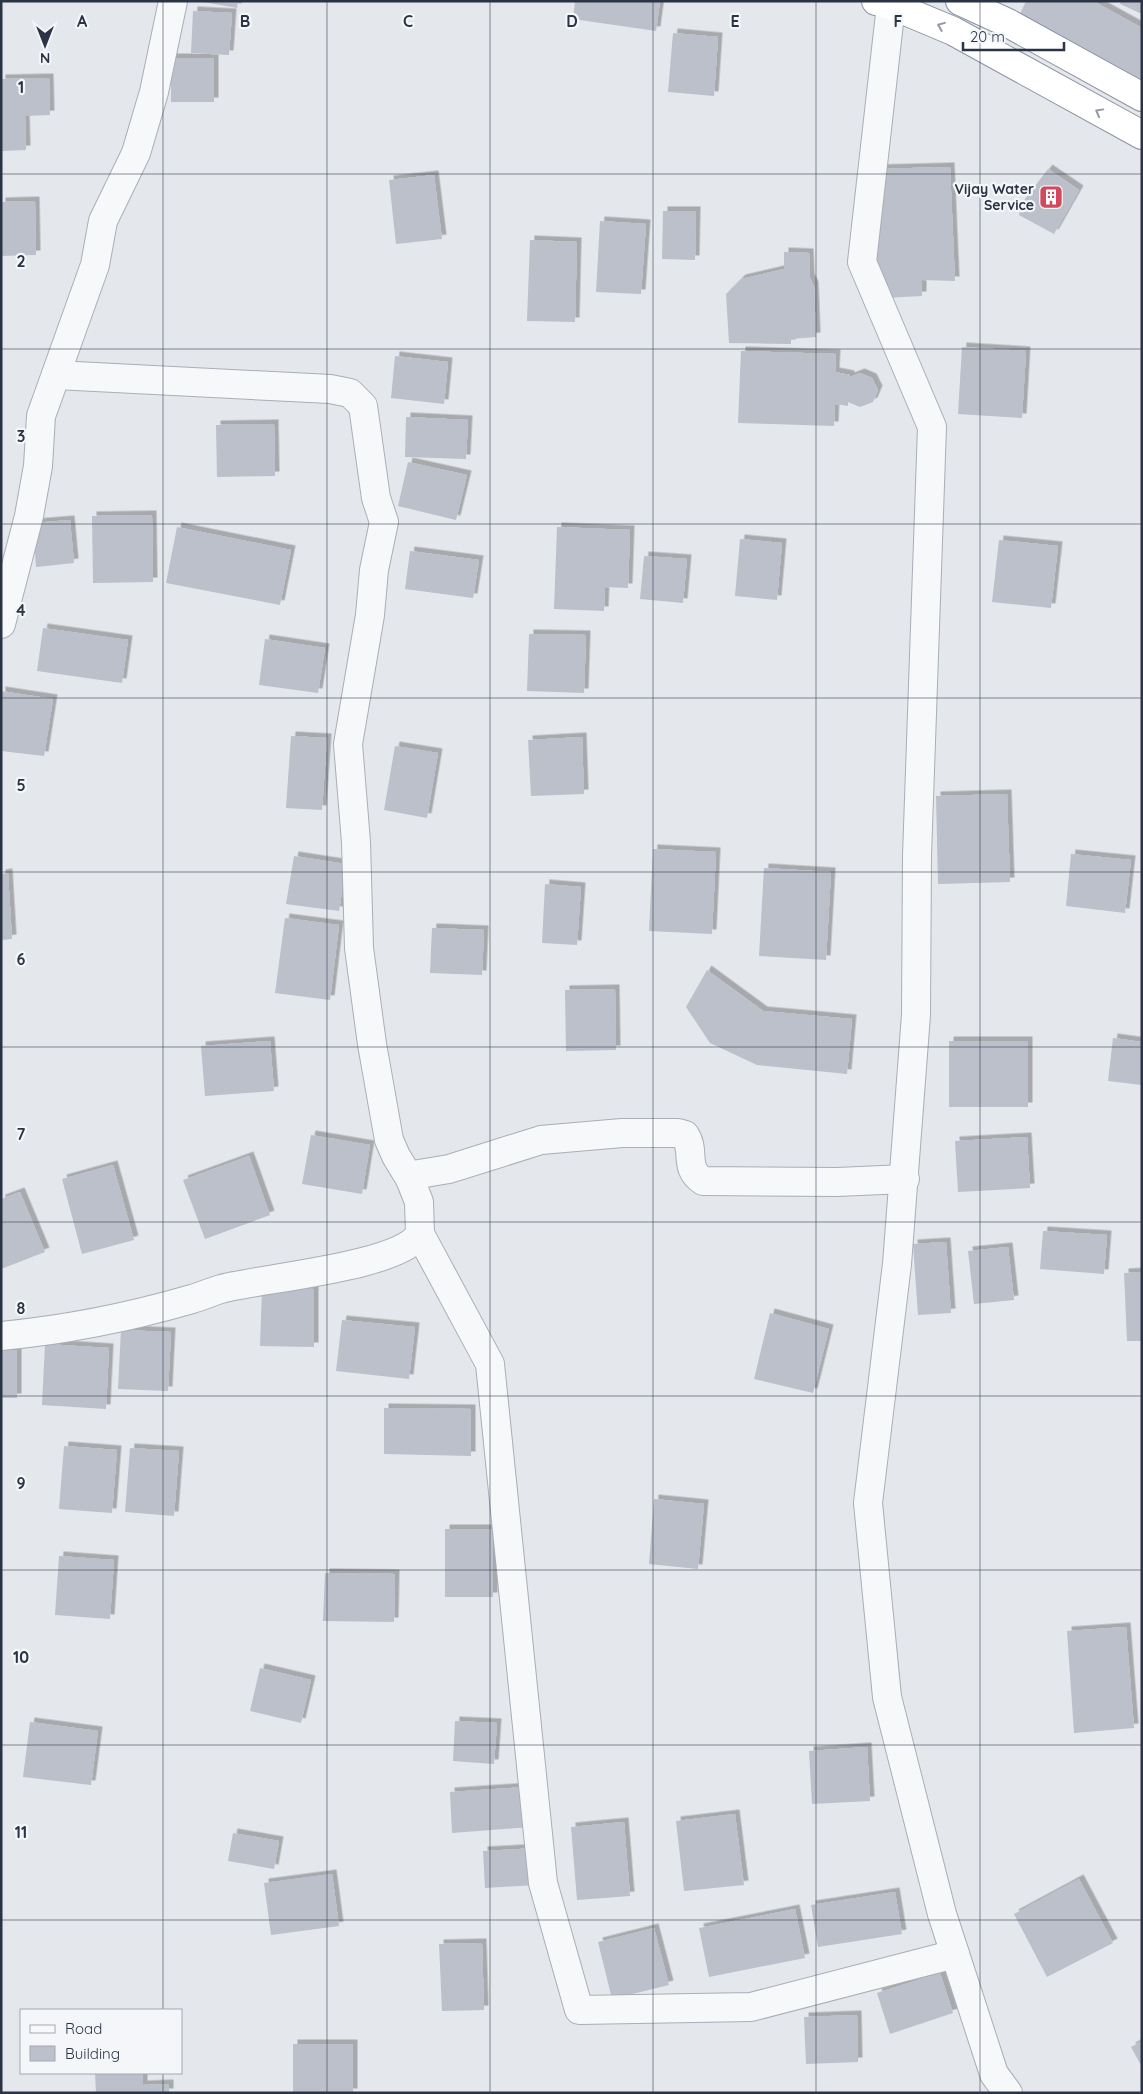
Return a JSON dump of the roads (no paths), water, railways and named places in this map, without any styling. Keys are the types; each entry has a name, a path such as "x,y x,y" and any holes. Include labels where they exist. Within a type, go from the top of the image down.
{"highway":[{"path":"960,1 1008,23 1142,97"},
{"path":"883,3 953,30 1142,135"}],"street":[{"path":"1,624 29,516 38,466 41,416 94,265 103,221 136,154 154,92 173,1"},
{"path":"883,3 862,262 932,428 917,856 916,1015 905,1179 897,1264 868,1503 888,1697 942,1914 994,2074 1008,2093"},
{"path":"56,375 330,389 350,393 363,406 376,498 384,522 374,570 370,615 348,744 356,842 359,948 372,1044 389,1140 410,1179 419,1202 420,1234 490,1364 543,1883 579,2010 751,2007 955,1954"},
{"path":"410,1179 419,1174 449,1169 541,1140 622,1133 678,1133 685,1135 689,1141 691,1165 695,1176 703,1181 837,1182 905,1179"},
{"path":"1,1336 130,1315 193,1299 222,1289 272,1278 299,1276 360,1262 411,1244 420,1234"}],"place":[{"name":"Vijay Water Service","path":"1051,197"}]}
